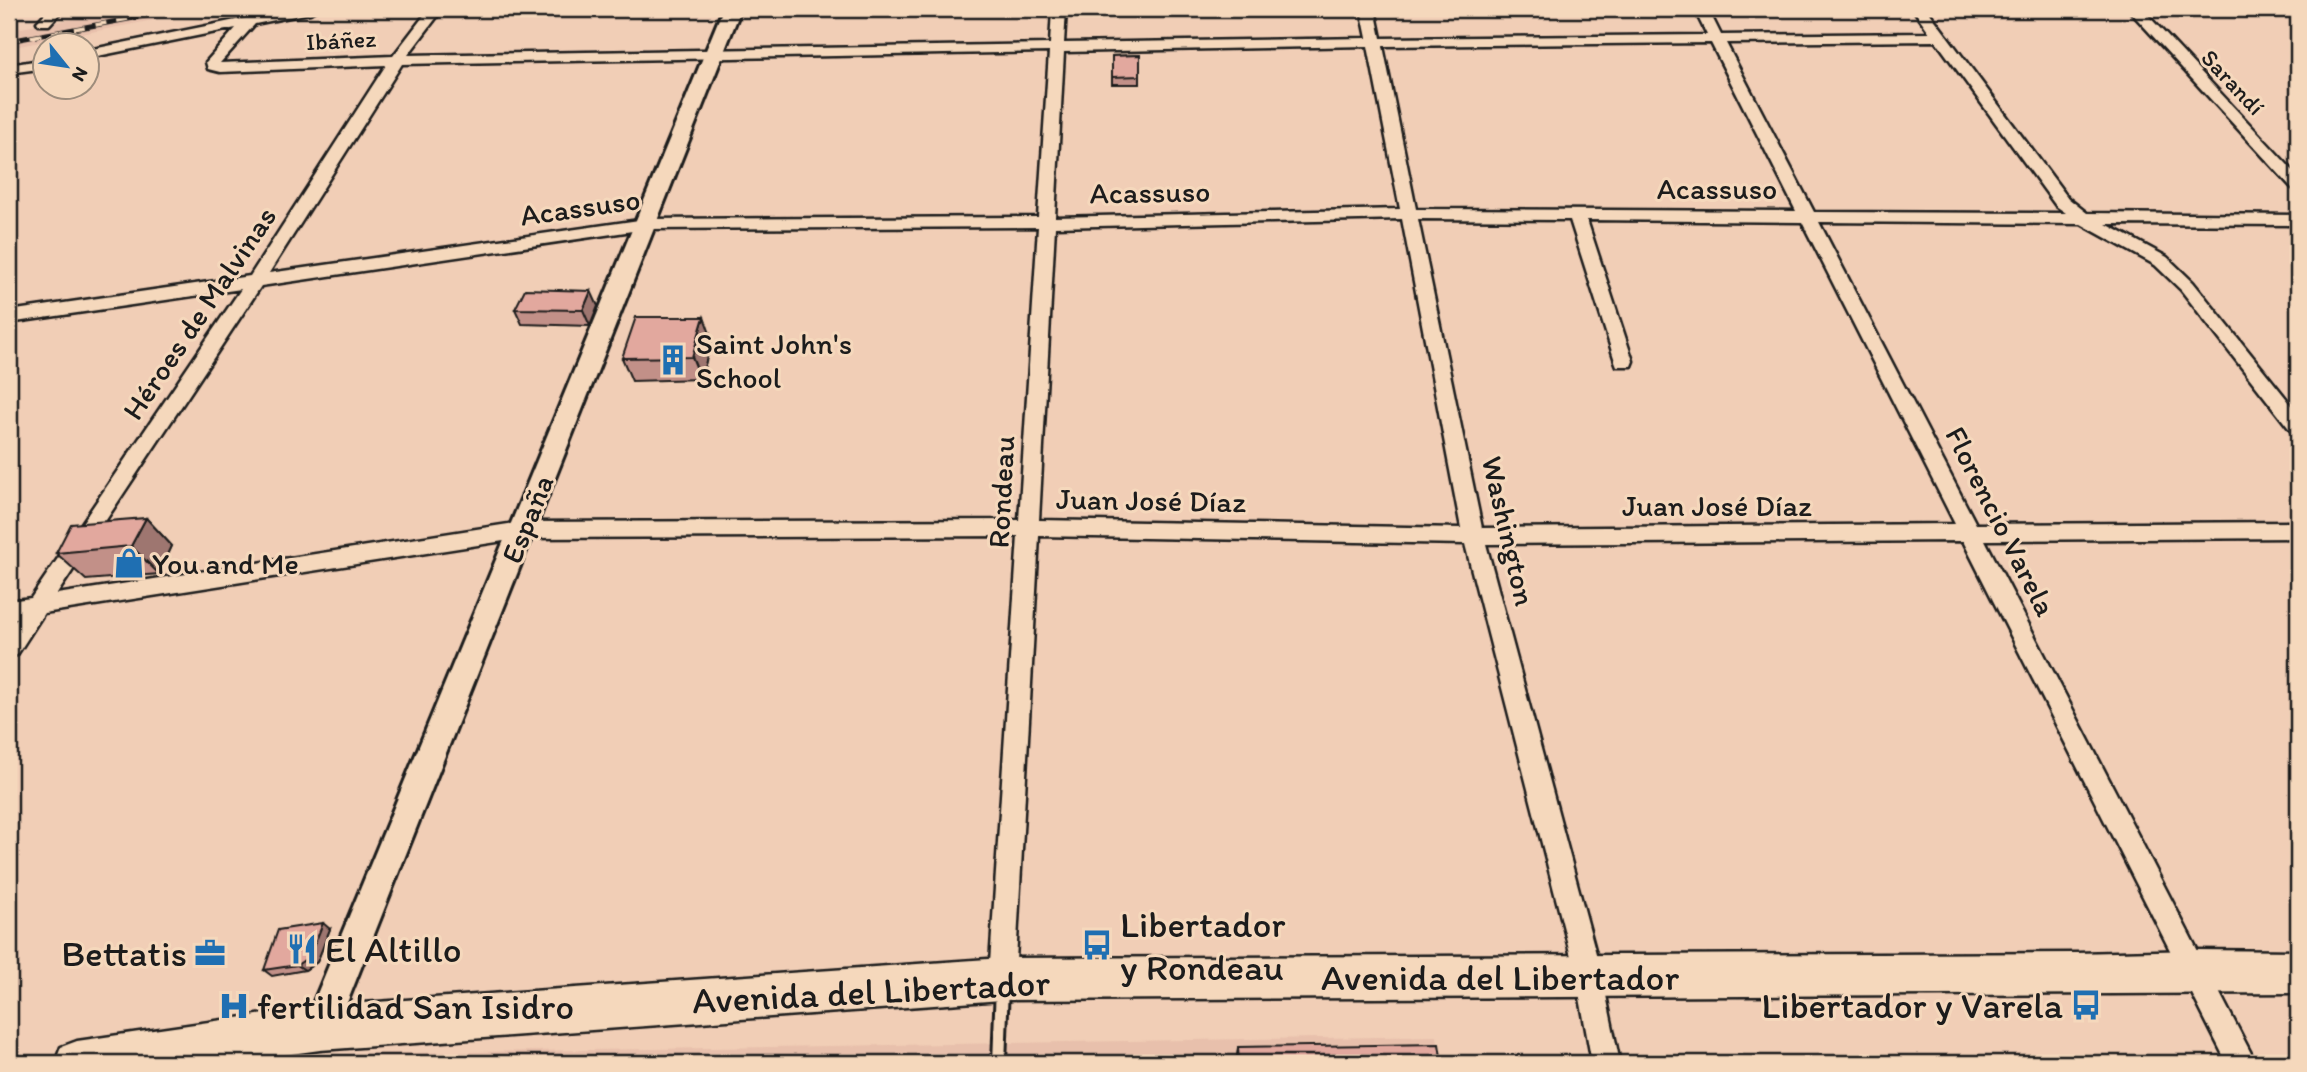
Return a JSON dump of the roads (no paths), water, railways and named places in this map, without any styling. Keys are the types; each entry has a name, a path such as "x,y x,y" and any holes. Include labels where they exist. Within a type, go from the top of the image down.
{"main road":[{"name":"Avenida del Libertador","path":"77,1063 140,1058 320,1028 1002,979 2298,972"}],"street":[{"path":"44,22 57,9"},
{"path":"102,51 310,9"},
{"name":"Héroes de Malvinas","path":"9,648 255,282 397,60 436,9"},
{"name":"España","path":"320,1028 732,9"},
{"name":"Rondeau","path":"1002,979 1059,9"},
{"name":"Washington","path":"1368,9 1473,536 1588,976 1606,1063"},
{"name":"Florencio Varela","path":"1701,9 2242,1063"},
{"path":"1920,9 2062,202 2081,217 2161,261 2188,286 2298,426"},
{"name":"Sarandí","path":"2135,9 2298,185"},
{"name":"Ibáñez","path":"250,21 213,62 213,66 220,68 397,60 1375,42 1941,37"},
{"path":"9,69 32,65"},
{"name":"Acassuso","path":"9,317 646,224 1045,222 1409,214 2298,220"},
{"path":"1577,216 1624,361"},
{"name":"Juan José Díaz","path":"9,610 522,530 1028,528 1473,536 2298,530"}],"lane":[{"path":"999,1063 1002,979"}],"railway":[{"path":"9,41 183,9"}],"place":[{"name":"Saint John's School","path":"673,360"},
{"name":"You and Me","path":"129,563"},
{"name":"Libertador y Rondeau","path":"1097,945"},
{"name":"El Altillo","path":"302,949"},
{"name":"Bettatis","path":"210,953"},
{"name":"Libertador y Varela","path":"2086,1005"},
{"name":"fertilidad San Isidro","path":"234,1006"}]}
